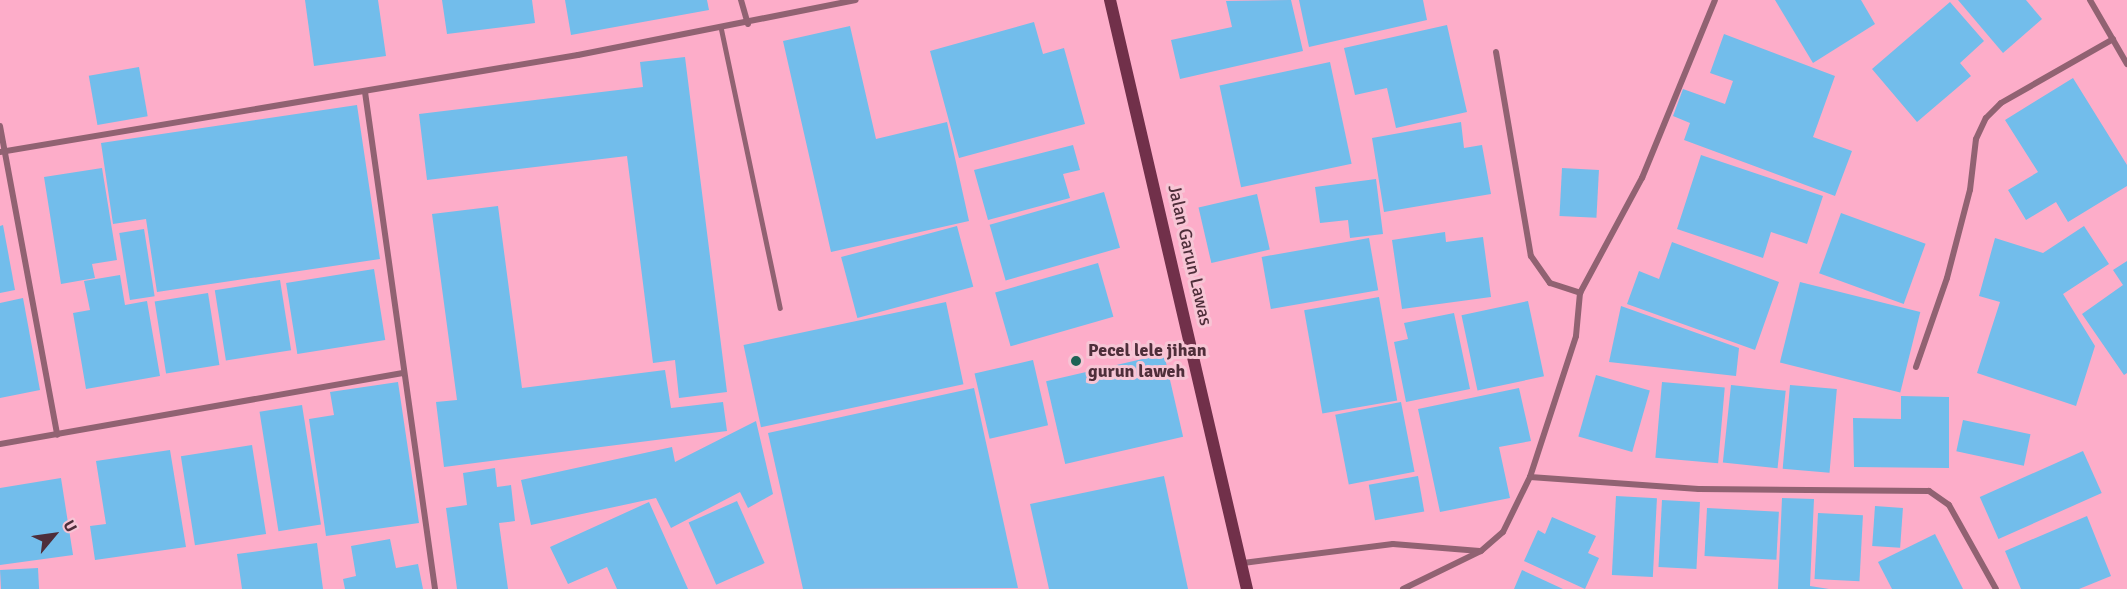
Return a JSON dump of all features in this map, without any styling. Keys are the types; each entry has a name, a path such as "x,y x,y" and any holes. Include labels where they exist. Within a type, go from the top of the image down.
{"main road":[{"name":"Jalan Garun Lawas","path":"1110,0 1243,563 1247,589"}],"street":[{"path":"741,0 748,24"},
{"path":"3,151 365,92 748,24 856,0"},
{"path":"1403,589 1480,551 1503,532 1530,477 1576,336 1580,293 1642,178 1715,0"},
{"path":"2090,0 2127,64"},
{"path":"1916,367 1947,278 1970,190 1976,139 1986,118 2001,103 2113,39"},
{"path":"1496,52 1531,256 1550,283 1580,293"},
{"path":"365,92 435,589"},
{"path":"0,126 57,435"},
{"path":"0,444 403,373"},
{"path":"1530,477 1699,489 1929,491 1949,505 1996,589"},
{"path":"1243,563 1393,544 1480,551"}],"lane":[{"path":"721,27 780,308"}],"building":[{"path":"305,0 378,0 386,56 314,66"},
{"path":"442,0 532,0 535,23 447,34"},
{"path":"565,0 707,0 709,10 571,35"},
{"path":"1291,0 1303,51 1180,79 1171,40 1232,27 1226,1"},
{"path":"1299,0 1423,0 1427,20 1309,47"},
{"path":"1775,0 1861,0 1875,24 1813,63"},
{"path":"1958,0 2026,0 2042,19 2003,53"},
{"path":"1950,2 1984,41 1960,63 1971,76 1917,122 1872,69"},
{"path":"1034,22 1043,54 1064,48 1085,124 959,158 930,51"},
{"path":"1447,25 1467,112 1396,128 1387,88 1355,95 1344,48"},
{"path":"850,26 876,139 947,122 969,221 831,252 783,41"},
{"path":"1724,34 1835,76 1813,137 1852,151 1835,196 1684,140 1690,123 1673,116 1683,89 1725,104 1733,81 1710,73"},
{"path":"685,57 727,392 679,398 675,360 653,363 627,156 427,180 419,114 643,87 640,62"},
{"path":"1330,62 1352,164 1241,187 1219,85"},
{"path":"139,67 148,116 97,125 89,76"},
{"path":"2073,78 2127,165 2127,186 2068,222 2056,202 2026,220 2008,190 2038,172 2005,120"},
{"path":"357,105 380,259 157,292 146,219 113,224 101,143"},
{"path":"1461,122 1464,148 1482,145 1491,194 1384,212 1372,138"},
{"path":"1073,145 1080,170 1063,174 1070,198 988,220 974,170"},
{"path":"1701,155 1823,196 1807,244 1771,232 1763,258 1677,229"},
{"path":"102,168 117,260 92,264 95,278 61,284 44,177"},
{"path":"1562,168 1599,170 1596,218 1559,216"},
{"path":"1376,179 1383,234 1350,238 1348,220 1320,223 1315,187"},
{"path":"1104,192 1120,248 1006,281 990,225"},
{"path":"1257,194 1270,250 1211,263 1199,207"},
{"path":"498,206 522,388 665,370 671,408 723,402 727,431 444,467 436,402 457,400 432,214"},
{"path":"1841,213 1926,244 1904,304 1819,273"},
{"path":"3,225 15,290 0,293 0,226"},
{"path":"957,226 973,287 857,318 841,257"},
{"path":"2084,226 2109,264 2063,294 2095,346 2076,406 1977,373 2000,302 1979,296 1995,238 2043,253"},
{"path":"144,229 155,296 130,300 119,233"},
{"path":"1445,232 1446,242 1483,237 1491,297 1402,309 1392,240"},
{"path":"1369,238 1378,290 1271,309 1262,257"},
{"path":"1672,242 1779,282 1755,350 1627,304 1639,271 1659,279"},
{"path":"2127,261 2127,373 2124,375 2082,314 2123,285 2113,270"},
{"path":"1098,263 1113,317 1011,346 995,292"},
{"path":"374,269 385,340 297,354 286,283"},
{"path":"120,275 125,305 147,301 160,376 86,389 73,313 90,310 84,281"},
{"path":"280,280 291,350 226,360 215,290"},
{"path":"1800,282 1920,312 1900,393 1780,363"},
{"path":"208,293 219,365 166,374 155,301"},
{"path":"1379,297 1397,400 1322,414 1304,310"},
{"path":"23,298 40,390 0,398 0,303"},
{"path":"1528,301 1544,376 1477,390 1461,315"},
{"path":"946,302 963,384 761,427 744,345"},
{"path":"1621,306 1739,348 1736,376 1609,362"},
{"path":"1454,313 1470,389 1406,402 1394,342 1408,339 1404,323"},
{"path":"1164,354 1183,437 1065,464 1046,381"},
{"path":"1033,360 1048,425 990,439 975,373"},
{"path":"1596,375 1650,390 1632,452 1578,437"},
{"path":"398,382 419,523 326,536 309,419 334,415 330,392"},
{"path":"1662,382 1725,387 1718,463 1655,458"},
{"path":"1731,385 1786,391 1778,468 1723,463"},
{"path":"1790,385 1837,389 1830,473 1783,469"},
{"path":"974,388 1018,588 803,589 768,433"},
{"path":"1519,388 1531,441 1499,447 1510,498 1440,512 1418,409"},
{"path":"1901,396 1949,397 1949,468 1854,467 1853,418 1901,419"},
{"path":"1401,402 1415,472 1349,484 1335,415"},
{"path":"302,405 321,525 278,531 260,412"},
{"path":"1963,420 2030,434 2024,466 1956,451"},
{"path":"756,421 773,494 748,508 740,492 671,528 656,498 531,525 521,480 672,447 675,462"},
{"path":"252,445 266,534 195,545 181,456"},
{"path":"170,450 186,547 95,560 90,526 106,524 96,461"},
{"path":"2083,451 2102,493 1998,539 1980,497"},
{"path":"495,468 497,487 511,485 515,521 499,523 508,589 457,589 446,508 467,505 463,473"},
{"path":"1164,476 1188,589 1049,589 1030,504"},
{"path":"1418,476 1424,511 1375,520 1369,485"},
{"path":"61,478 73,555 0,565 0,488"},
{"path":"1616,496 1657,498 1653,577 1612,575"},
{"path":"1782,498 1814,499 1810,586 1829,589 1778,589"},
{"path":"1662,500 1700,502 1696,569 1658,567"},
{"path":"737,501 765,563 716,585 689,523"},
{"path":"649,502 688,589 617,589 607,567 568,584 550,547"},
{"path":"1875,506 1903,508 1900,548 1872,546"},
{"path":"1707,508 1779,512 1776,560 1704,556"},
{"path":"1818,513 1863,515 1859,581 1815,579"},
{"path":"2087,516 2111,576 2079,589 2021,589 2005,551"},
{"path":"1552,517 1596,536 1588,553 1599,558 1585,589 1524,561 1538,530 1545,534"},
{"path":"1935,534 1963,589 1892,589 1878,562"},
{"path":"390,539 396,568 418,564 423,589 345,589 343,579 356,576 351,546"},
{"path":"317,543 323,589 242,589 237,554"},
{"path":"38,568 39,589 1,589 0,570"},
{"path":"1522,570 1563,589 1514,589"}],"place":[{"name":"Pecel lele jihan gurun laweh","path":"1076,361"}]}
